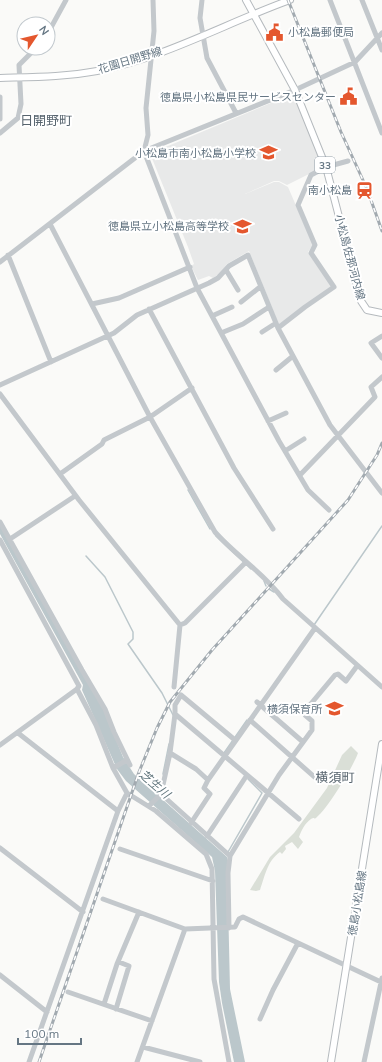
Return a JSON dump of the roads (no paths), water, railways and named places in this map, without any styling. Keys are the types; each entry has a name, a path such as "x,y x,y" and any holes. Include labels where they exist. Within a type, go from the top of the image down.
{"main road":[{"name":"小松島佐那河内線","path":"246,0 295,90 326,167 361,301 367,310 382,313"},
{"path":"254,13 290,0"},
{"name":"花園日開野線","path":"0,78 68,75 97,71 152,56 254,13"},
{"name":"徳島小松島線","path":"331,1062 382,744"}],"street":[{"path":"56,18 66,0"},
{"path":"152,0 154,31 151,48 152,56 146,108 148,135 144,151 197,288 268,421 308,490 329,510"},
{"path":"202,0 200,18 202,35 209,65 236,113"},
{"path":"330,0 382,133"},
{"path":"362,0 382,50"},
{"path":"0,262 144,151 295,90 355,62 382,33"},
{"path":"0,133 18,118 21,104 20,62 27,56"},
{"path":"0,97 0,119"},
{"path":"262,332 277,326 304,306 334,287 311,253 315,245 298,205 311,175 326,167 348,160"},
{"path":"50,224 149,417 215,532 245,563 270,581 283,599 382,688"},
{"path":"8,255 51,362"},
{"path":"0,385 107,336 129,320 149,309 218,278 229,266 248,255 277,326 338,436 382,493"},
{"path":"92,304 119,298 190,267"},
{"path":"226,270 238,290"},
{"path":"241,302 260,287"},
{"path":"212,316 232,307"},
{"path":"221,333 243,324 269,307"},
{"path":"149,309 234,468 273,529"},
{"path":"382,336 372,343 382,358"},
{"path":"276,370 293,356"},
{"path":"300,475 375,396 371,387 382,377"},
{"path":"60,474 102,444 104,440 149,417 192,388"},
{"path":"0,394 75,496 180,626 174,687"},
{"path":"268,421 286,413"},
{"path":"285,451 304,439"},
{"path":"10,539 75,496"},
{"path":"0,522 85,676 94,688 127,762 114,768"},
{"path":"0,540 79,686 77,689 96,725 126,793 150,806 206,854 212,870 213,881 215,929 214,979 229,1062"},
{"path":"180,626 185,623 245,563"},
{"path":"191,823 210,794 204,788 208,780 234,739 314,626"},
{"path":"228,928 228,855 312,726 312,721 305,715 304,712 335,675 338,674 346,681 357,666"},
{"path":"0,745 77,689"},
{"path":"150,806 160,795 170,753 176,714 175,705 181,695 234,739"},
{"path":"259,704 303,742"},
{"path":"176,714 246,776 299,819"},
{"path":"248,721 319,781"},
{"path":"18,733 118,811"},
{"path":"170,753 196,769 208,780"},
{"path":"206,836 246,776"},
{"path":"29,1062 118,811 126,793"},
{"path":"160,795 228,855"},
{"path":"0,848 83,912"},
{"path":"120,849 213,881"},
{"path":"103,899 185,929 235,928 239,919 243,917 346,966 382,980 379,1002 364,1062"},
{"path":"104,1004 139,912"},
{"path":"138,1062 185,929"},
{"path":"260,1019 273,990 298,943"},
{"path":"116,1009 129,966 119,962"},
{"path":"0,975 47,1012"},
{"path":"68,992 152,1021"},
{"path":"143,1047 200,1062"}],"waterway":[{"path":"188,490 210,529"},
{"path":"314,625 382,526"},
{"path":"216,536 251,569"},
{"path":"86,556 105,577 133,632 133,639 128,644 162,693 173,715"},
{"path":"264,581 266,586"},
{"path":"269,589 274,592"},
{"path":"224,753 247,720"},
{"name":"芝生川","path":"163,774 169,744"},
{"path":"228,852 262,793 248,779"},
{"name":"芝生川","path":"156,795 161,785"}],"railway":[{"path":"288,0 341,132 367,189 382,231"},
{"path":"39,1062 139,772 157,728 170,702 212,650 348,500 377,455 382,443"}],"place":[{"name":"小松島郵便局","path":"275,32"},
{"name":"徳島県小松島県民サービスセンター","path":"349,97"},
{"name":"小松島市南小松島小学校","path":"269,153"},
{"name":"南小松島","path":"365,190"},
{"name":"徳島県立小松島高等学校","path":"242,226"},
{"name":"横須保育所","path":"335,709"}],"district":[{"name":"日開野町","path":"46,120"},
{"name":"横須町","path":"335,777"}]}
